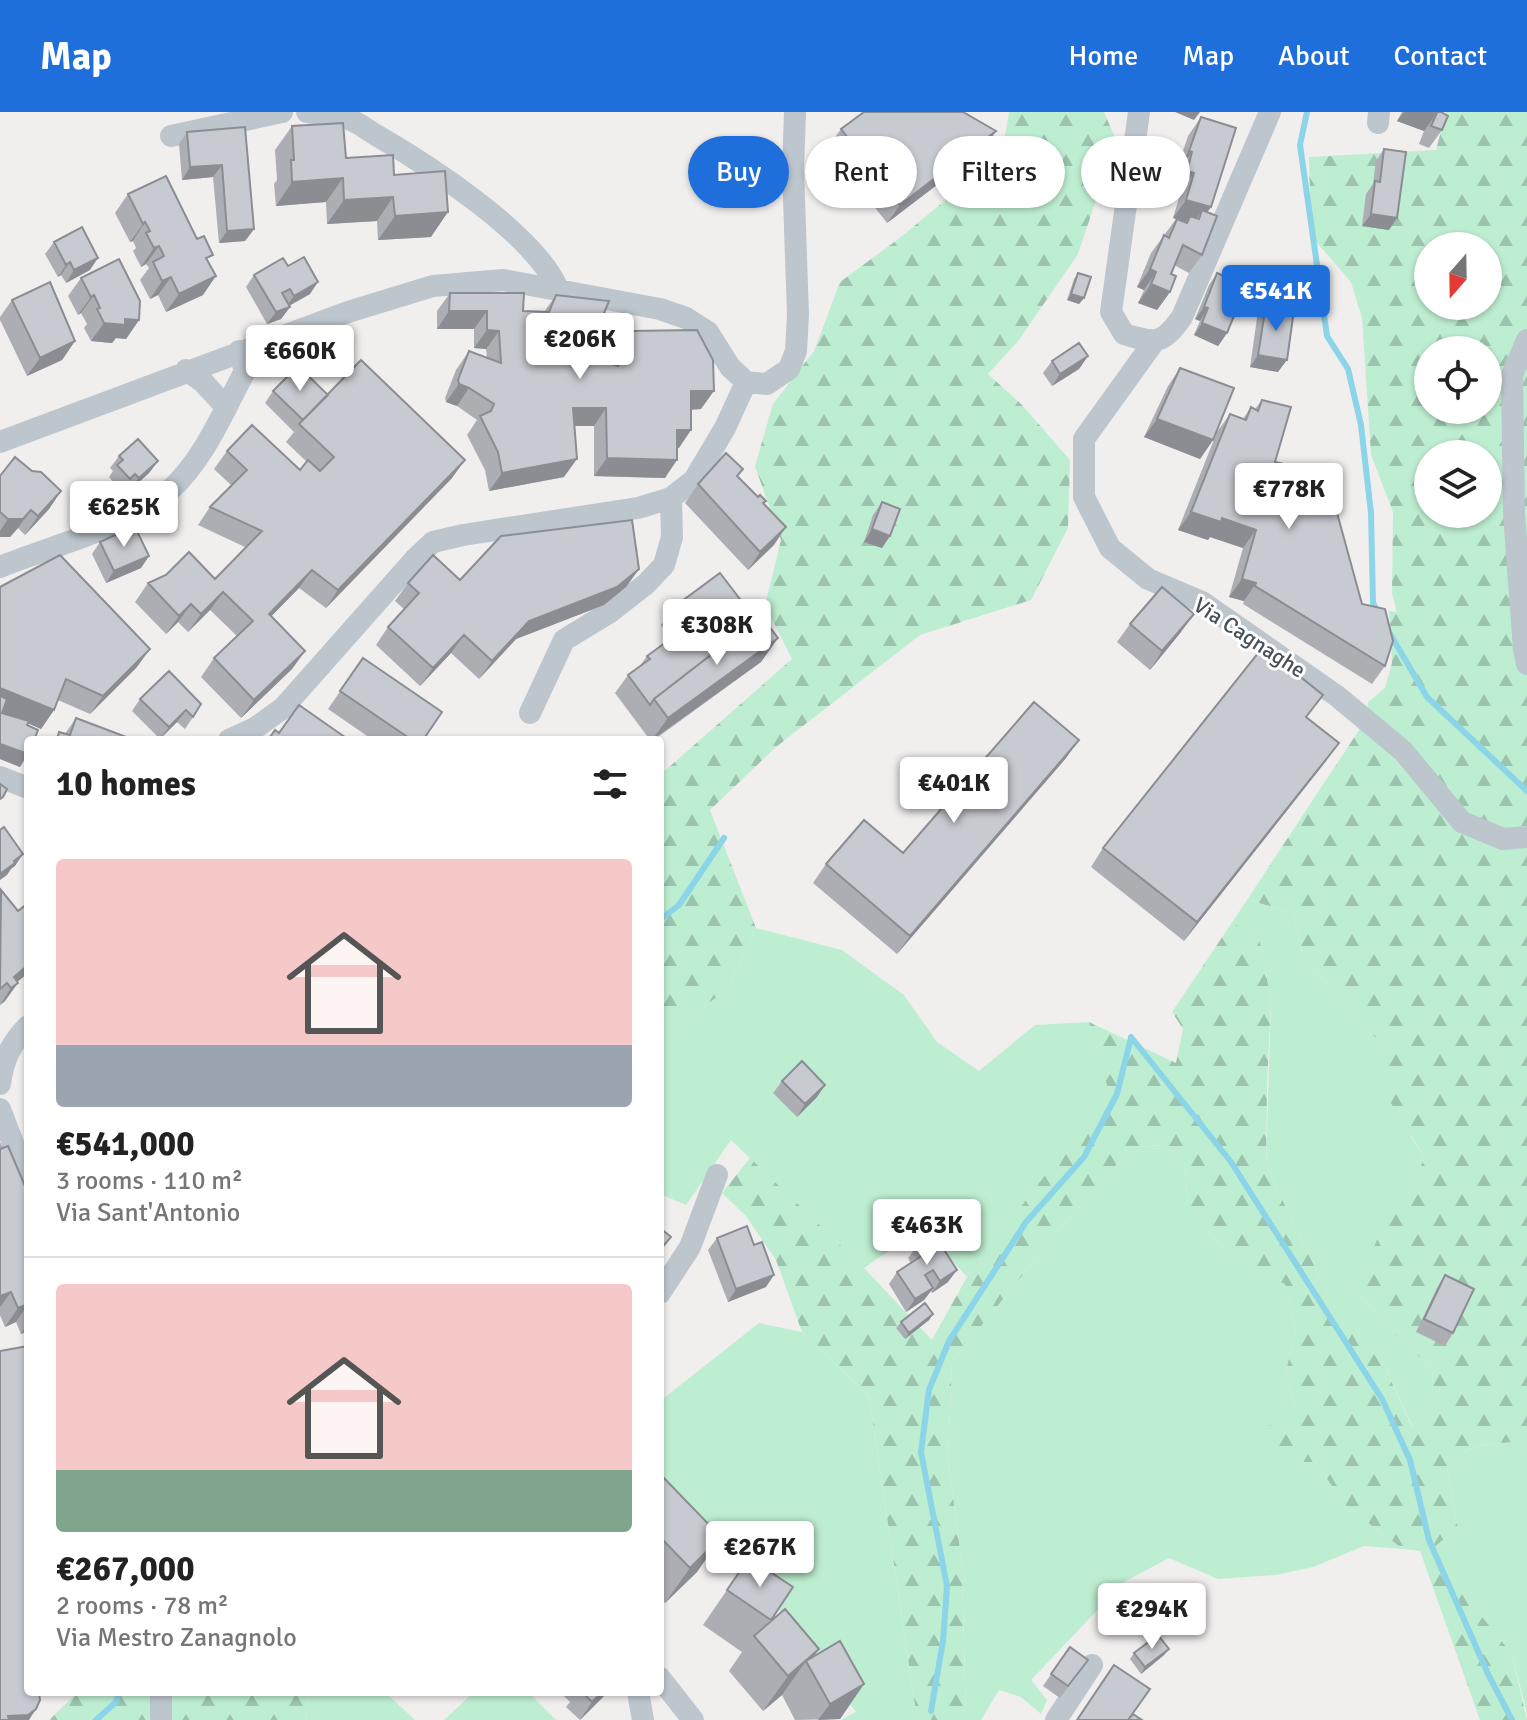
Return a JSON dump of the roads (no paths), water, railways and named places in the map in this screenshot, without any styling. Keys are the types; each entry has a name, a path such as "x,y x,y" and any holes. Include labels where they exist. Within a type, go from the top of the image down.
{"street":[{"path":"171,136 282,112"},
{"path":"307,112 345,117 398,147 463,191 530,249 550,270 558,289"},
{"path":"0,442 348,312 433,286 503,280 660,309 686,318 708,332 730,367 746,382 767,384 789,369 796,351 795,112"},
{"path":"1139,112 1121,223 1111,312 1124,334 1153,343"},
{"name":"Via Cagnaghe","path":"1270,112 1182,317 1169,336 1153,343 1084,439 1084,497 1110,548 1148,579 1202,602 1337,696 1403,751 1462,822 1503,839 1527,837"},
{"path":"1527,340 1512,375 1514,514 1527,664"},
{"path":"0,567 133,515 169,491 199,455 245,371 239,351"},
{"path":"186,370 203,382 226,407"},
{"path":"238,736 283,708 433,542 638,508 671,498 694,480 725,428 746,382"},
{"path":"530,713 564,640 610,612 646,584 664,565 672,537 671,498"},
{"path":"0,777 24,786"},
{"path":"0,1084 12,1042 24,1030"},
{"path":"0,1109 24,1172"},
{"path":"664,1287 690,1247 717,1175"},
{"path":"1056,1720 1092,1665"},
{"path":"664,1683 693,1720"},
{"path":"161,1696 161,1720"},
{"path":"639,1696 643,1720"}],"waterway":[{"path":"1307,112 1300,145 1327,336 1348,369 1361,425 1371,513 1373,603 1378,612"},
{"path":"1389,632 1427,697 1527,791"},
{"path":"664,917 679,905 724,838"},
{"path":"1131,1037 1231,1162 1382,1399 1410,1460 1429,1540 1488,1674 1512,1720"},
{"path":"931,1711 943,1641 947,1586 921,1452 929,1390 949,1341 1026,1222 1084,1157 1117,1094 1131,1038"},
{"path":"96,1720 116,1702 118,1696"}]}
